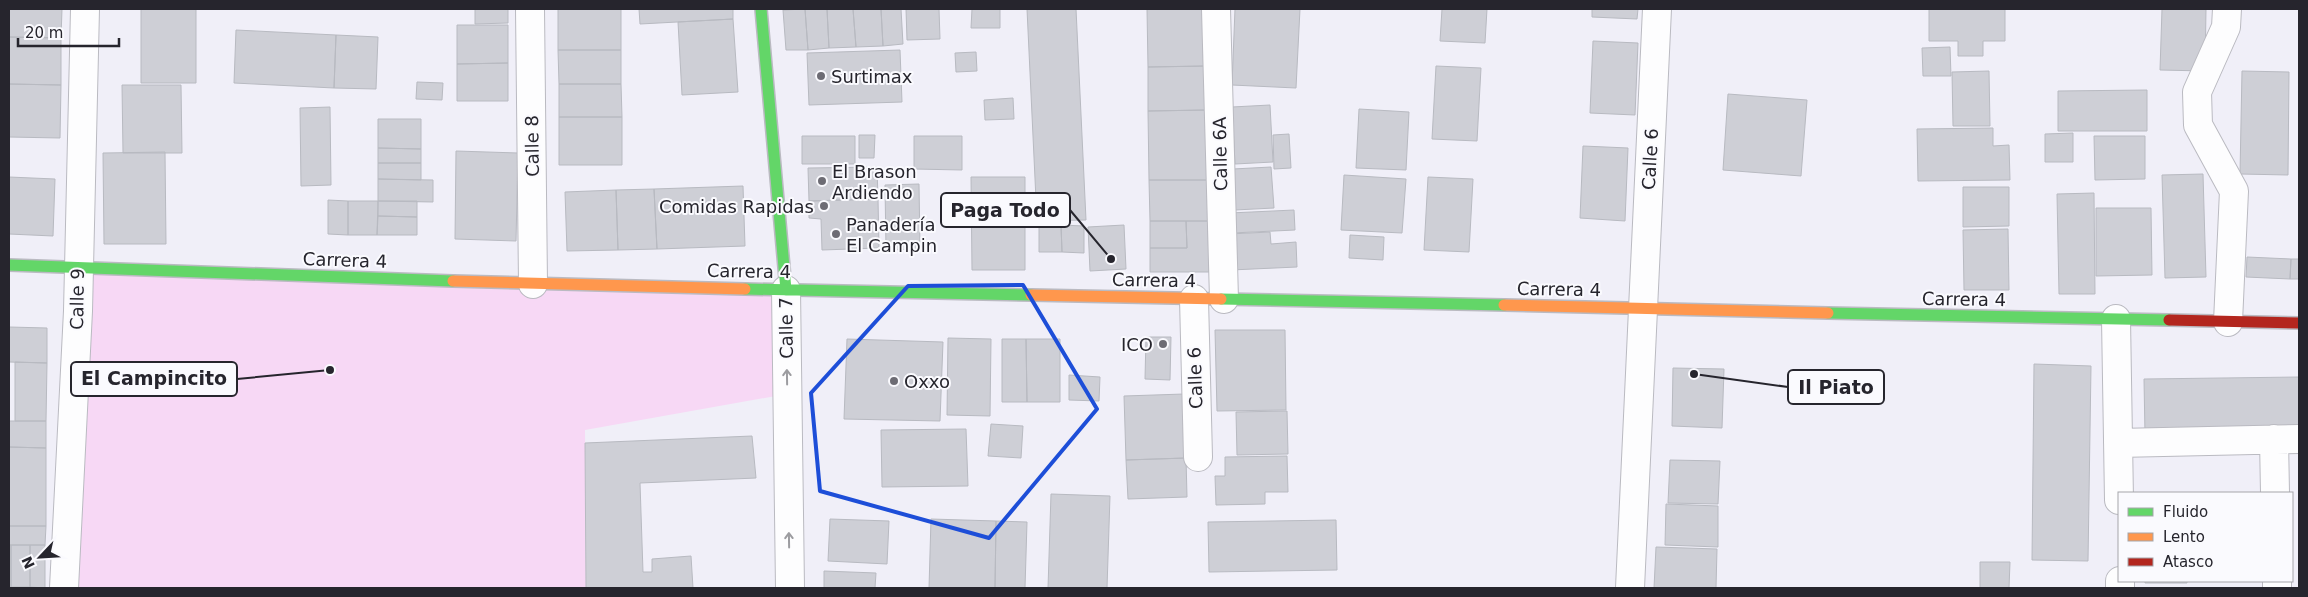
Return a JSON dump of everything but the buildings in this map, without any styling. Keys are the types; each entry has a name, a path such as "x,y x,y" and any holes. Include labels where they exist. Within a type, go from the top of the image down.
{"street":[{"name":"Calle 9","path":"64,588 78,311 77,267 85,9"},
{"name":"Calle 8","path":"530,9 533,284"},
{"name":"Calle 7","path":"761,9 786,290 790,588"},
{"name":"Calle 6A","path":"1216,9 1224,299"},
{"name":"Calle 6","path":"1630,588 1658,9"},
{"path":"2227,9 2226,27 2197,92 2198,125 2234,192 2228,322"},
{"name":"Carrera 4","path":"9,265 533,284 2299,323"},
{"name":"Calle 6","path":"1194,298 1198,457"},
{"path":"2116,319 2119,492"},
{"path":"2118,443 2287,439 2275,492"}],"highlighted area":[{"path":"1023,285 1097,409 989,538 820,491 811,393 908,286"}],"shaded area":[{"path":"77,267 786,290 787,394 585,430 586,588 64,588"}],"traffic: fast":[{"path":"761,9 786,290"},
{"path":"9,265 453,281"},
{"path":"745,289 1031,295"},
{"path":"1221,299 1504,305"},
{"path":"1828,313 2169,320"}],"traffic: slow":[{"path":"453,281 745,289"},
{"path":"1031,295 1221,299"},
{"path":"1504,305 1828,313"}],"traffic: jam":[{"path":"2169,320 2299,323"}],"place":[{"name":"Surtimax","path":"821,76"},
{"name":"El Brason Ardiendo","path":"822,181"},
{"name":"Comidas Rapidas","path":"824,206"},
{"name":"Panadería El Campin","path":"836,234"},
{"name":"Paga Todo","path":"1111,259"},
{"name":"ICO","path":"1163,344"},
{"name":"El Campincito","path":"330,370"},
{"name":"Il Piato","path":"1694,374"},
{"name":"Oxxo","path":"894,381"}]}
